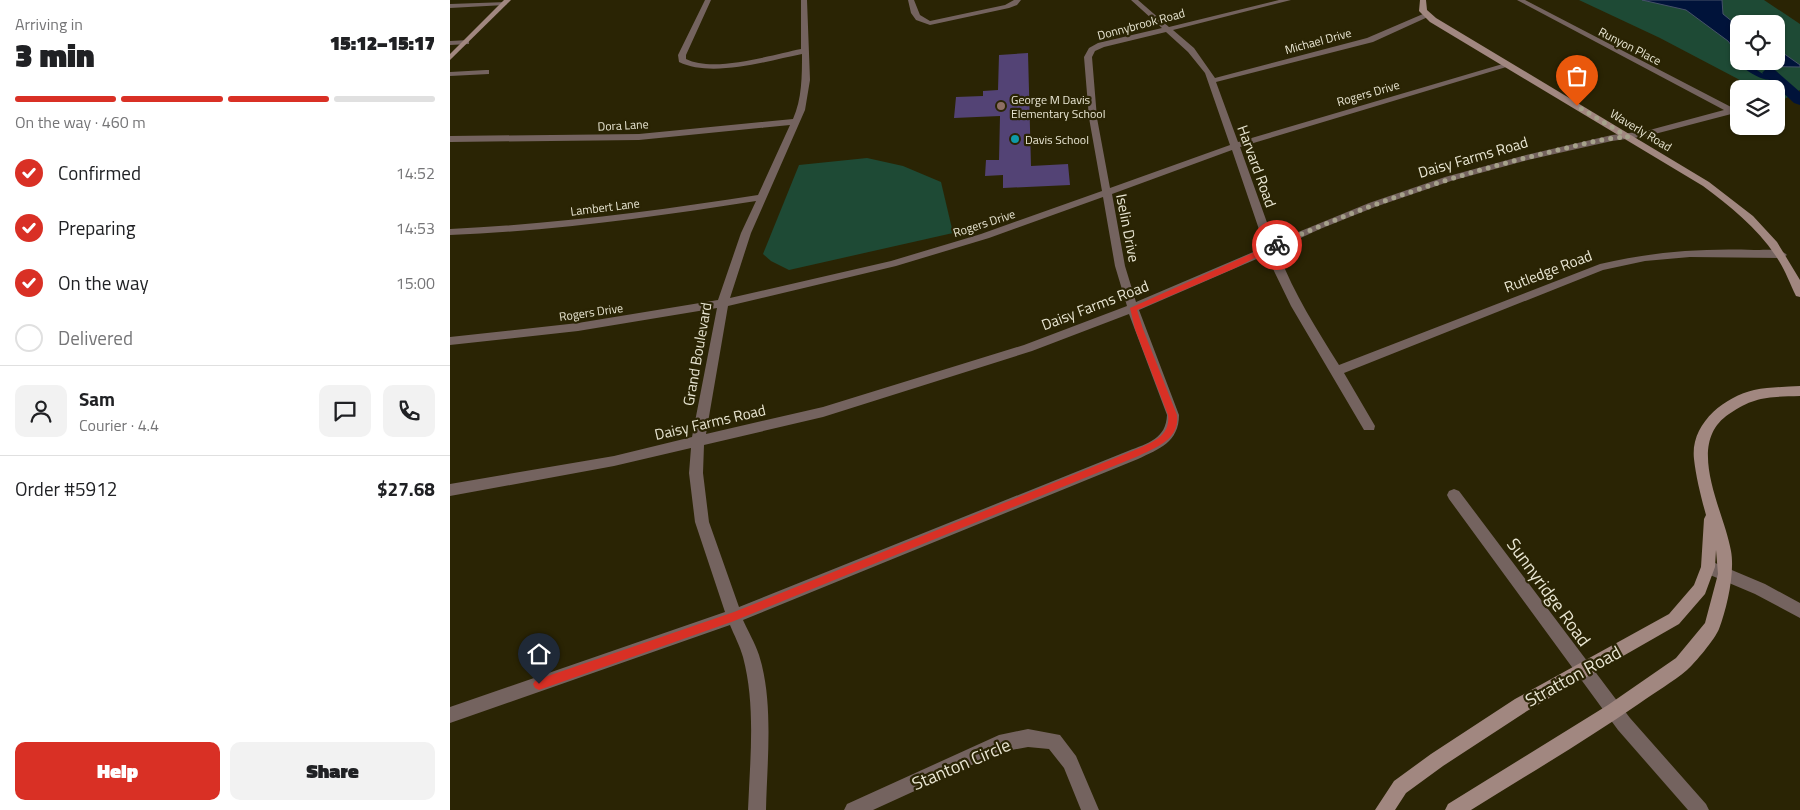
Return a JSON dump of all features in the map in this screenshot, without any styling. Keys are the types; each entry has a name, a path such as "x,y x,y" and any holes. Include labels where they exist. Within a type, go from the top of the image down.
{"street":[{"path":"708,0 682,55 682,60 686,63 694,65 734,64 805,51"},
{"name":"Grand Boulevard","path":"757,810 758,690 752,656 734,616 702,522 696,473 698,442 723,303 746,233 801,110 806,80 804,0"},
{"path":"911,0 915,16 920,21 930,23 1007,7 1015,4 1018,0"},
{"name":"Harvard Road","path":"1134,0 1191,50 1202,63 1212,81 1215,95 1279,271 1297,306 1369,426"},
{"name":"Donnybrook Road","path":"1090,53 1102,45 1288,0"},
{"path":"1423,0 1426,16"},
{"name":"Runyon Place","path":"1520,0 1730,107"},
{"path":"450,6 506,2"},
{"path":"450,58 506,2"},
{"name":"Waverly Road","path":"1426,16 1706,184 1735,205 1755,222 1782,255 1800,293"},
{"name":"Michael Drive","path":"1212,81 1370,40 1426,16"},
{"path":"450,43 466,42"},
{"name":"Iselin Drive","path":"734,616 1133,455 1165,439 1172,430 1174,425 1172,415 1139,329 1120,266 1093,118 1088,57 1090,53"},
{"name":"Rogers Drive","path":"450,341 578,327 723,303 892,264 985,236 1252,140 1509,65"},
{"path":"450,74 486,72"},
{"name":"Daisy Farms Road","path":"450,490 614,460 823,412 1028,348 1133,308 1372,205 1448,179 1526,158 1612,138 1628,137 1730,111"},
{"name":"Dora Lane","path":"450,139 639,137 780,122 796,122"},
{"name":"Lambert Lane","path":"450,232 512,229 592,221 694,208 761,196"},
{"name":"Rutledge Road","path":"1337,371 1600,267 1620,261 1669,255 1715,253 1782,255"},
{"name":"Stratton Road","path":"1454,810 1614,711 1682,664 1712,627 1725,574 1724,551 1712,512 1700,457 1705,431 1715,417 1736,403 1753,395 1769,392 1800,391"},
{"name":"Sunnyridge Road","path":"1454,495 1614,711 1700,810"},
{"name":"Stratton Road","path":"1384,810 1400,787 1437,760 1521,705 1674,619 1700,589 1708,567 1712,512"},
{"path":"1708,567 1760,589 1800,611"},
{"path":"450,715 734,616"},
{"name":"Stanton Circle","path":"854,810 999,744 1028,738 1054,741 1070,762 1090,810"}],"green space":[{"path":"1579,0 1764,0 1800,24 1800,90 1785,99 1785,80 1738,79 1660,38"},
{"path":"867,158 903,166 941,182 953,233 789,270 771,261 763,254 799,165"}],"water":[{"path":"1642,0 1722,0 1723,14 1730,20 1730,44 1728,41 1686,10"},
{"path":"1785,54 1800,65 1800,67 1785,67"}],"building":[{"name":"Davis School","path":"1028,53 1031,166 1068,164 1070,185 1003,188 1003,175 985,176 986,160 999,160 1000,116 954,118 956,97 983,96 983,91 998,90 999,55"}],"waterway":[{"path":"1752,70 1761,76 1774,77"},
{"path":"1770,73 1800,100"}],"way so far":[{"path":"1277,245 1372,205 1448,179 1526,158 1612,138 1628,137 1577,106"}],"place":[{"name":"George M Davis Elementary School","path":"1001,106"},
{"name":"Davis School","path":"1015,139"}],"route":[{"path":"539,684 734,616 1133,455 1165,439 1174,425 1172,415 1139,329 1133,308 1277,245"}]}
